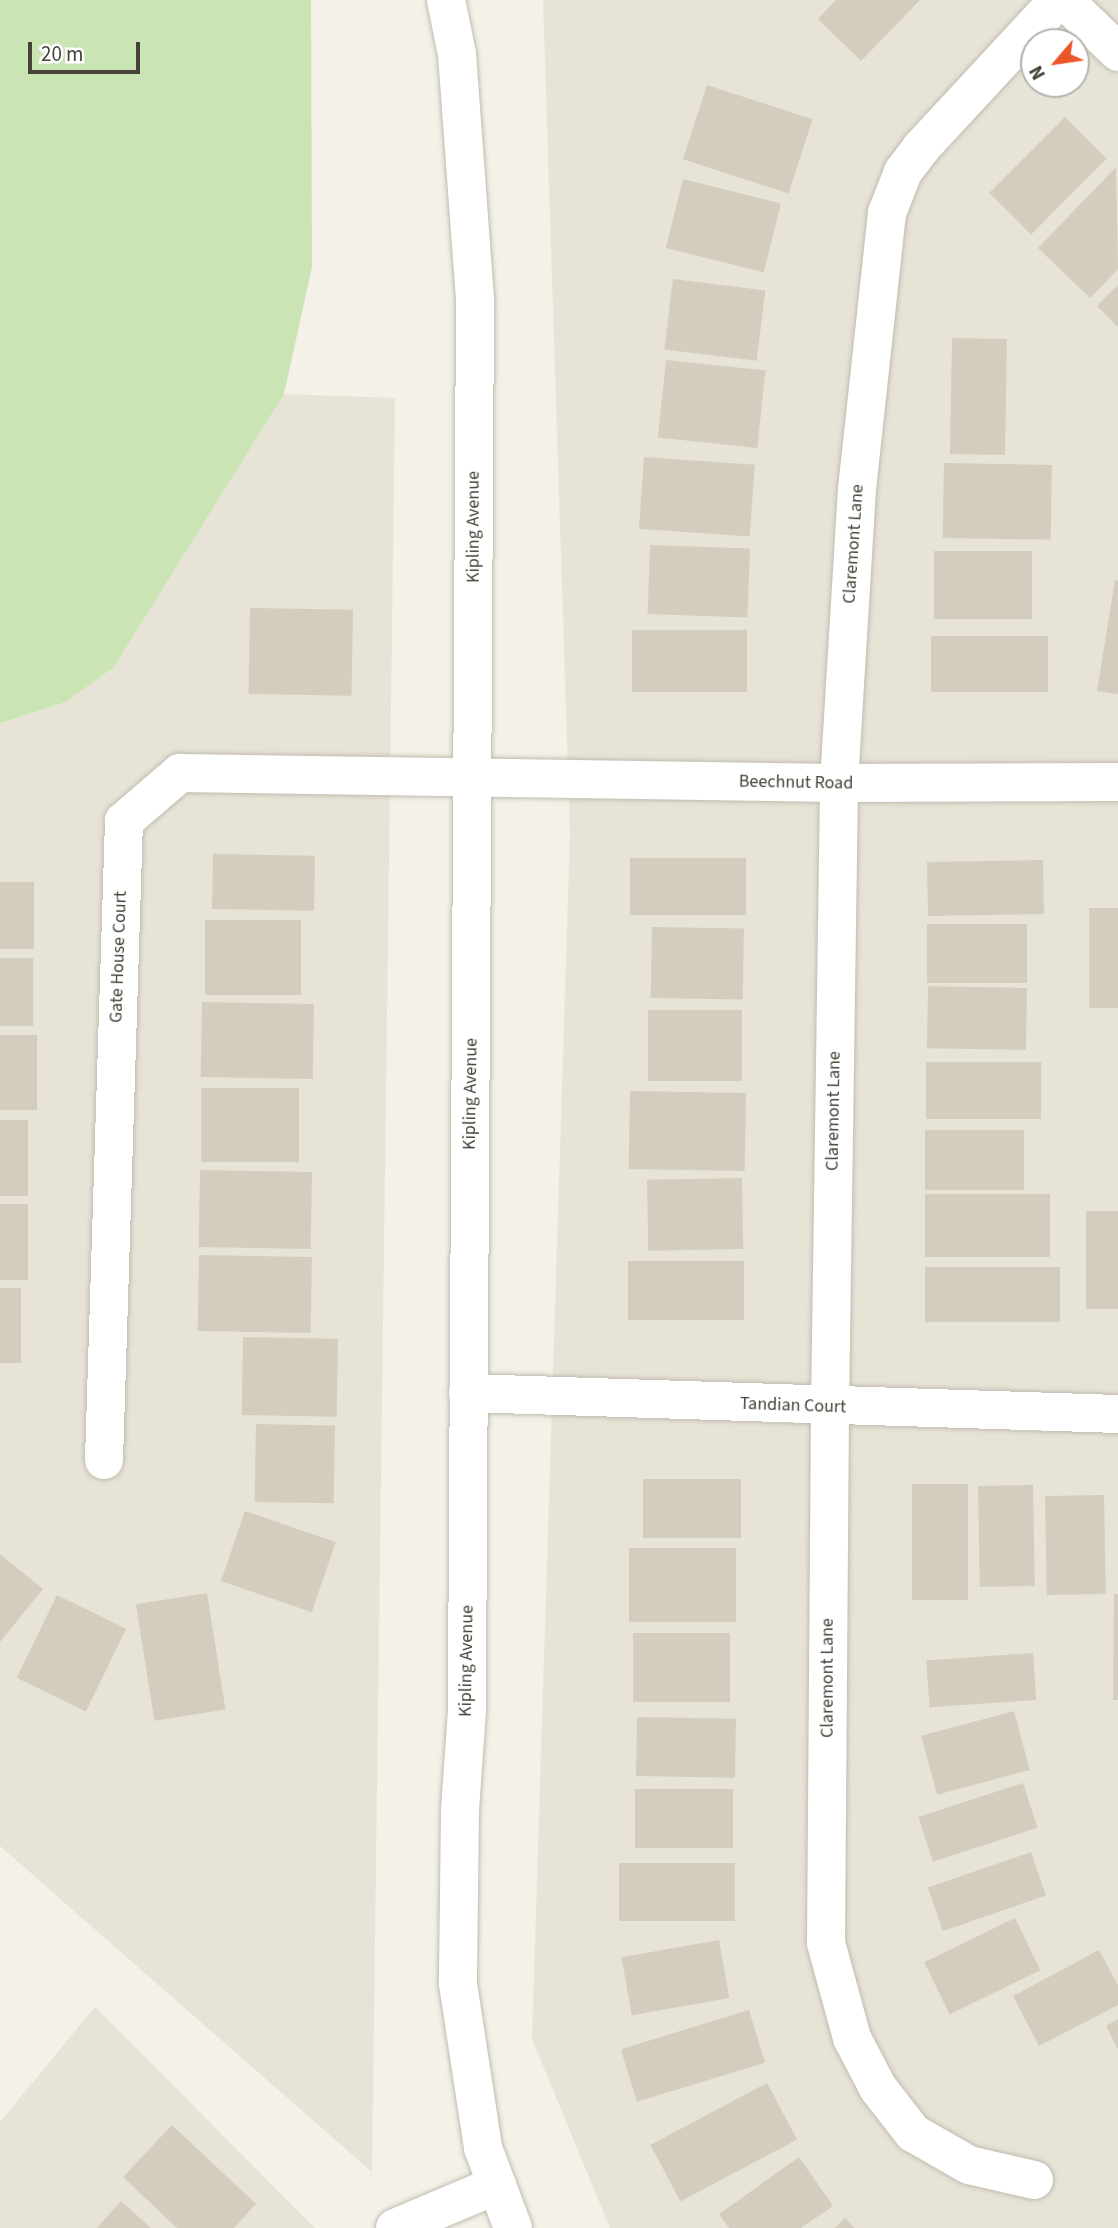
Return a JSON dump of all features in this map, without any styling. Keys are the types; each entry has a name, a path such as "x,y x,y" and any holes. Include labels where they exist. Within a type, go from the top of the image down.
{"street":[{"name":"Kipling Avenue","path":"446,0 457,54 475,302 467,1710 460,1811 458,1984 474,2108 512,2228"},
{"name":"Claremont Lane","path":"1034,2180 969,2165 913,2133 878,2088 852,2038 826,1943 830,1408 839,783 857,489 887,213 903,172 921,148 1058,0"},
{"path":"1065,0 1118,52"},
{"name":"Gate House Court","path":"104,1460 124,821 180,773 474,779"},
{"name":"Beechnut Road","path":"474,779 839,783 1118,782"},
{"name":"Tandian Court","path":"468,1393 830,1408 1118,1414"},
{"path":"395,2228 497,2185"}],"shaded area":[{"path":"543,0 1118,0 1118,2228 610,2228 532,2039 570,833"},
{"path":"284,394 395,398 372,2172 0,1846 0,723 66,702 114,667"},
{"path":"95,2007 315,2228 0,2228 0,2122"}],"green space":[{"path":"0,0 311,0 312,267 284,394 114,667 66,702 0,723"}],"building":[{"path":"836,0 920,0 861,61 818,19"},
{"path":"707,85 813,119 788,193 683,159"},
{"path":"1065,117 1107,159 1031,234 989,193"},
{"path":"1116,167 1118,269 1090,298 1038,248"},
{"path":"683,179 781,203 764,272 666,248"},
{"path":"673,279 765,290 757,361 664,349"},
{"path":"1118,285 1118,327 1097,306"},
{"path":"952,338 1007,339 1005,455 950,454"},
{"path":"666,360 765,370 757,448 658,438"},
{"path":"644,457 755,465 750,537 639,529"},
{"path":"944,463 1052,465 1051,540 943,538"},
{"path":"650,545 750,548 748,617 648,614"},
{"path":"934,551 1032,551 1032,619 934,619"},
{"path":"1115,580 1118,581 1118,694 1097,691"},
{"path":"250,608 353,610 351,696 248,694"},
{"path":"632,630 747,630 747,692 632,692"},
{"path":"931,636 1048,636 1048,692 931,692"},
{"path":"213,854 315,856 314,911 212,909"},
{"path":"630,858 746,858 746,915 630,915"},
{"path":"1043,860 1044,914 928,916 927,862"},
{"path":"0,882 34,882 34,949 0,949"},
{"path":"1089,908 1118,908 1118,1008 1089,1008"},
{"path":"205,920 301,920 301,995 205,995"},
{"path":"927,924 1027,924 1027,983 927,983"},
{"path":"652,927 744,929 743,1000 651,998"},
{"path":"0,958 33,958 33,1026 0,1026"},
{"path":"928,986 1027,988 1026,1050 927,1048"},
{"path":"202,1002 314,1004 313,1079 201,1077"},
{"path":"648,1010 742,1010 742,1081 648,1081"},
{"path":"0,1035 37,1035 37,1110 0,1110"},
{"path":"926,1062 1041,1062 1041,1119 926,1119"},
{"path":"201,1088 299,1088 299,1162 201,1162"},
{"path":"630,1091 746,1093 745,1171 629,1169"},
{"path":"0,1120 28,1120 28,1196 0,1196"},
{"path":"925,1130 1024,1130 1024,1190 925,1190"},
{"path":"200,1170 312,1172 311,1249 199,1247"},
{"path":"742,1178 743,1249 648,1251 647,1180"},
{"path":"925,1194 1050,1194 1050,1257 925,1257"},
{"path":"0,1204 28,1204 28,1280 0,1280"},
{"path":"1086,1211 1118,1211 1118,1309 1086,1309"},
{"path":"199,1255 312,1257 311,1333 198,1331"},
{"path":"628,1261 744,1261 744,1320 628,1320"},
{"path":"925,1267 1060,1267 1060,1322 925,1322"},
{"path":"0,1288 21,1288 21,1363 0,1363"},
{"path":"243,1337 338,1339 337,1417 242,1415"},
{"path":"256,1424 335,1425 334,1503 255,1502"},
{"path":"643,1479 741,1479 741,1538 643,1538"},
{"path":"912,1484 968,1484 968,1600 912,1600"},
{"path":"1033,1485 1035,1586 980,1587 978,1486"},
{"path":"1104,1495 1106,1594 1047,1595 1045,1496"},
{"path":"245,1511 336,1542 312,1612 221,1581"},
{"path":"629,1548 736,1548 736,1622 629,1622"},
{"path":"0,1554 43,1589 0,1642"},
{"path":"207,1593 225,1710 154,1721 136,1604"},
{"path":"1114,1594 1118,1594 1118,1700 1113,1700"},
{"path":"57,1595 126,1629 86,1711 17,1678"},
{"path":"633,1633 730,1633 730,1702 633,1702"},
{"path":"1033,1653 1036,1700 930,1707 926,1660"},
{"path":"1014,1711 1030,1770 937,1795 921,1736"},
{"path":"637,1717 736,1719 735,1778 636,1776"},
{"path":"1023,1783 1038,1828 933,1862 918,1817"},
{"path":"635,1789 733,1789 733,1848 635,1848"},
{"path":"1031,1852 1046,1895 943,1931 928,1887"},
{"path":"619,1863 735,1863 735,1921 619,1921"},
{"path":"1015,1918 1040,1970 950,2014 924,1962"},
{"path":"719,1940 729,1998 632,2015 622,1957"},
{"path":"1099,1950 1118,1985 1118,2005 1039,2046 1013,1996"},
{"path":"749,2010 765,2063 637,2102 621,2049"},
{"path":"1118,2019 1118,2049 1106,2026"},
{"path":"767,2083 797,2140 680,2201 650,2145"},
{"path":"172,2125 256,2204 234,2228 177,2228 123,2177"},
{"path":"799,2157 833,2206 801,2228 729,2228 719,2214"},
{"path":"121,2201 151,2228 97,2228"},
{"path":"845,2218 855,2228 835,2228"}]}
